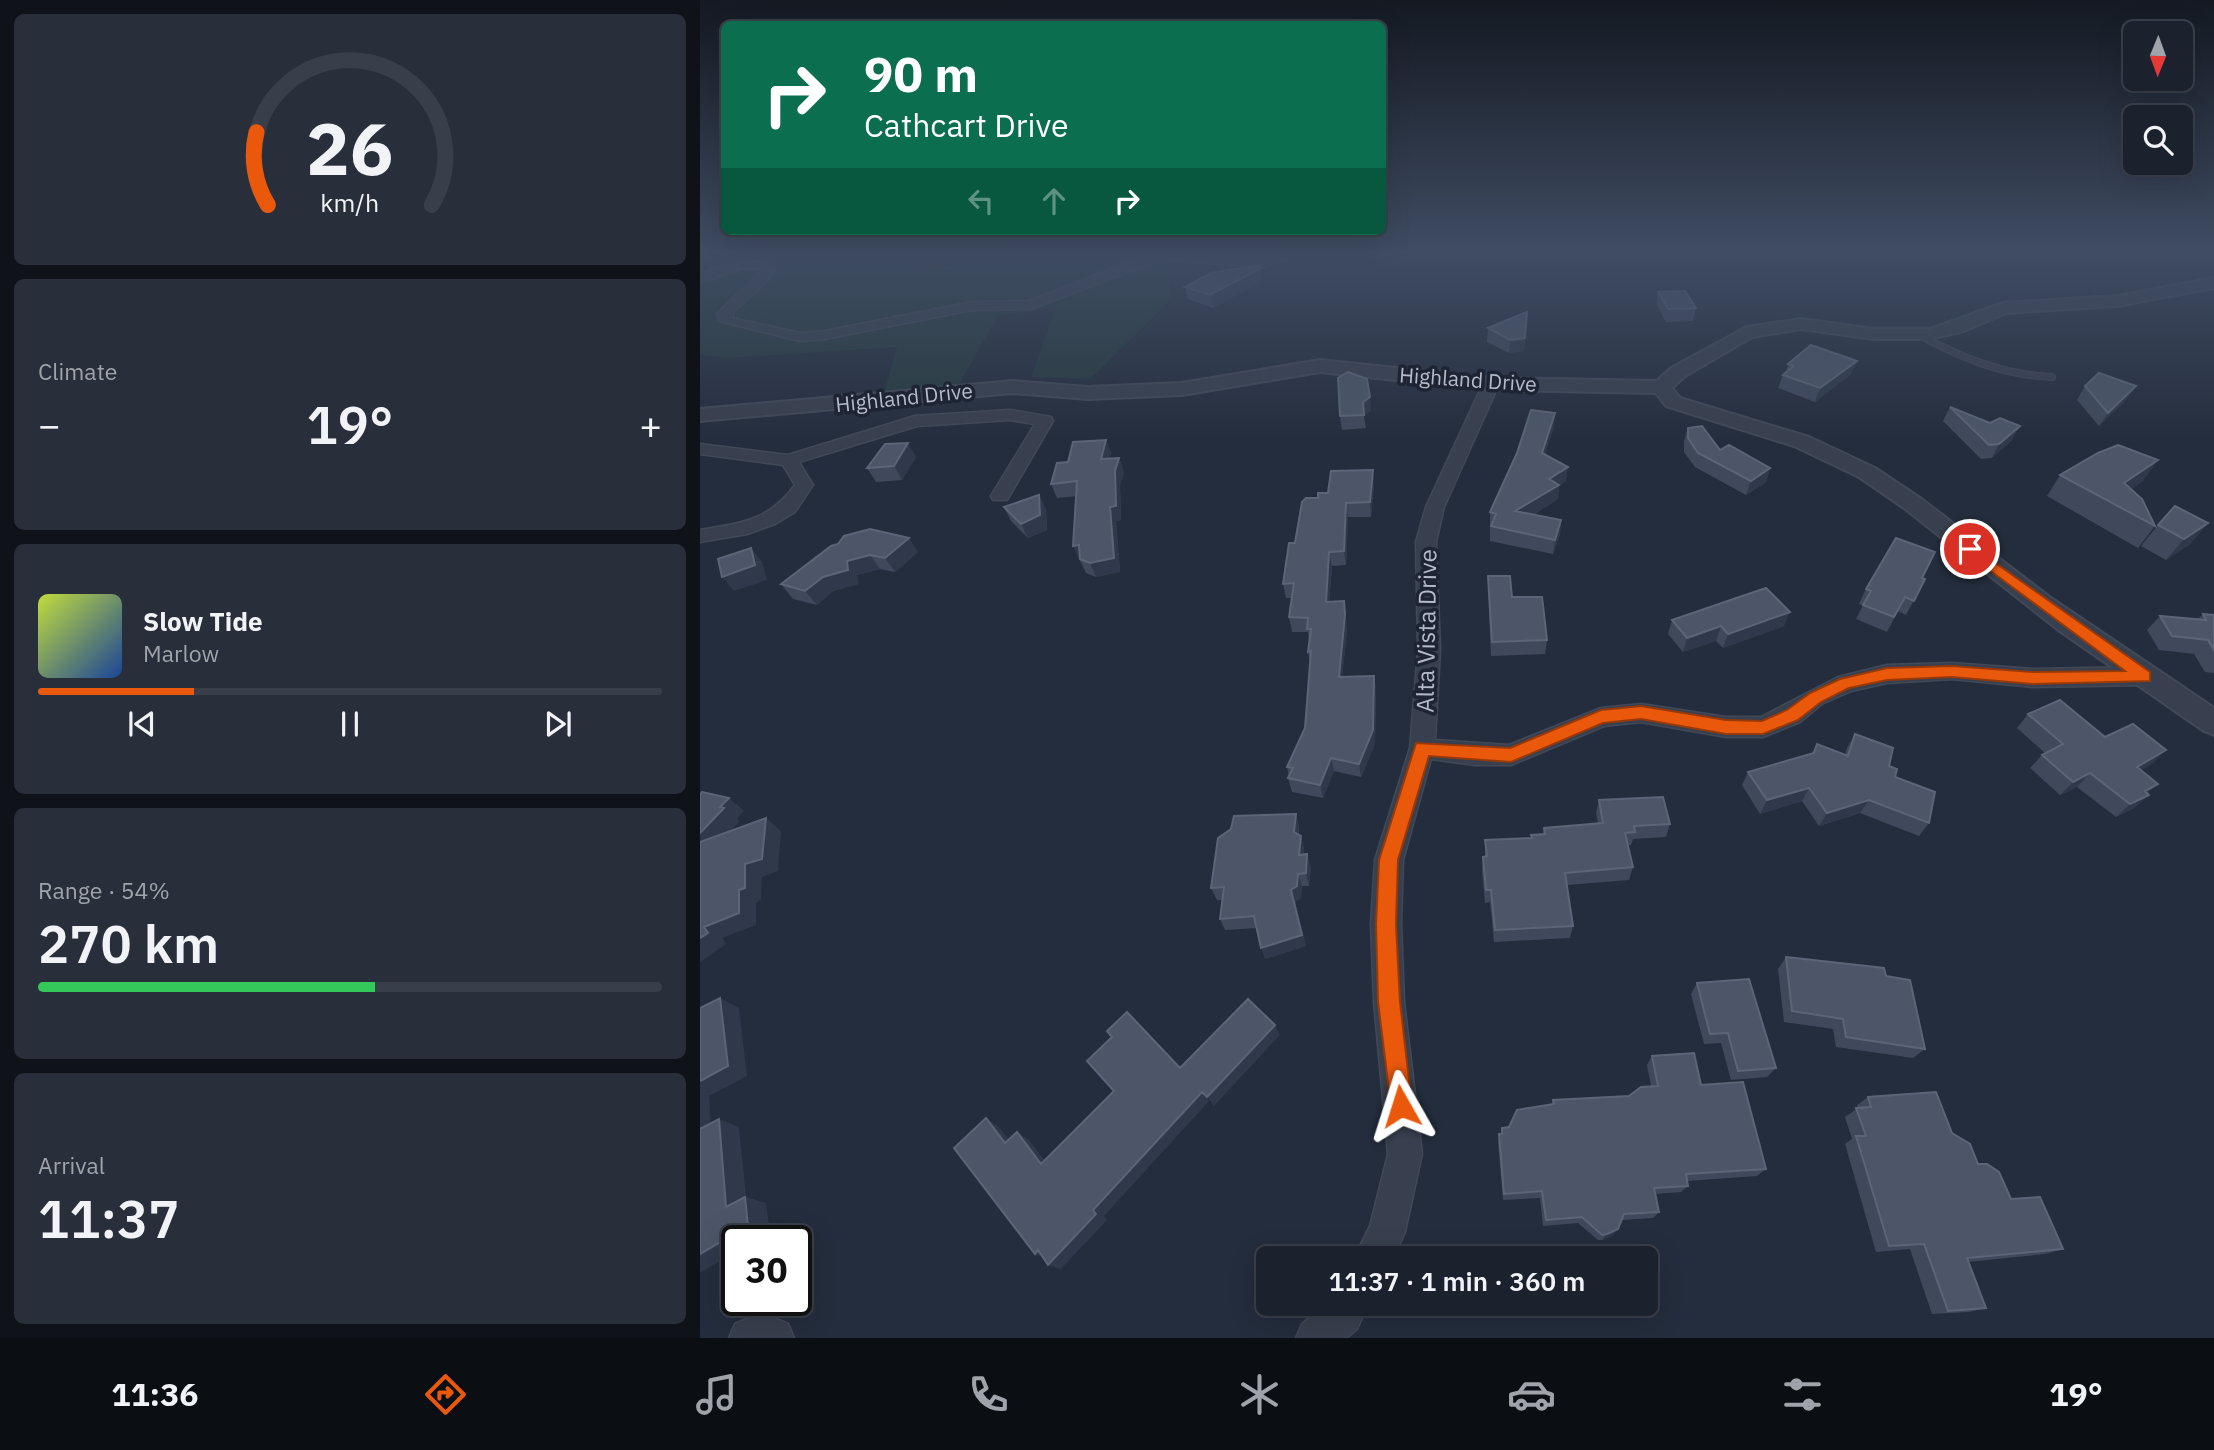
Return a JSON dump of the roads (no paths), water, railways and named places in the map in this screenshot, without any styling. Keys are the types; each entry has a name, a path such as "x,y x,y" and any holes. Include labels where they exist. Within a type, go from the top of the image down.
{"street":[{"path":"725,316 726,321 800,337 863,330 925,316"},
{"path":"1983,316 1958,327 1919,335 1874,334 1801,324 1747,332 1678,372 1662,387 1666,396 1682,405 1802,440 1874,478 1936,519 2018,587 2144,677 2214,723"},
{"name":"Highland Drive","path":"700,415 1013,387 1088,393 1182,389 1320,366 1491,384 1662,387"},
{"name":"Alta Vista Drive","path":"1379,1246 1387,1232 1405,1154 1389,1002 1386,924 1389,860 1422,748 1429,650 1426,542 1434,506 1491,384"},
{"path":"700,449 789,460 915,421 1010,415 1045,421 1000,496"},
{"path":"700,536 747,528 788,508 804,485 789,460"},
{"path":"1422,748 1475,755 1511,755 1601,717 1641,713 1726,727 1763,727 1793,715 1815,697 1846,683 1887,674 1952,671 2033,678 2144,677"},
{"path":"1317,1338 1342,1316"},
{"path":"749,1338 774,1338"}],"lane":[{"path":"1919,335 1948,351 1995,370 2025,377 2052,377"}]}
